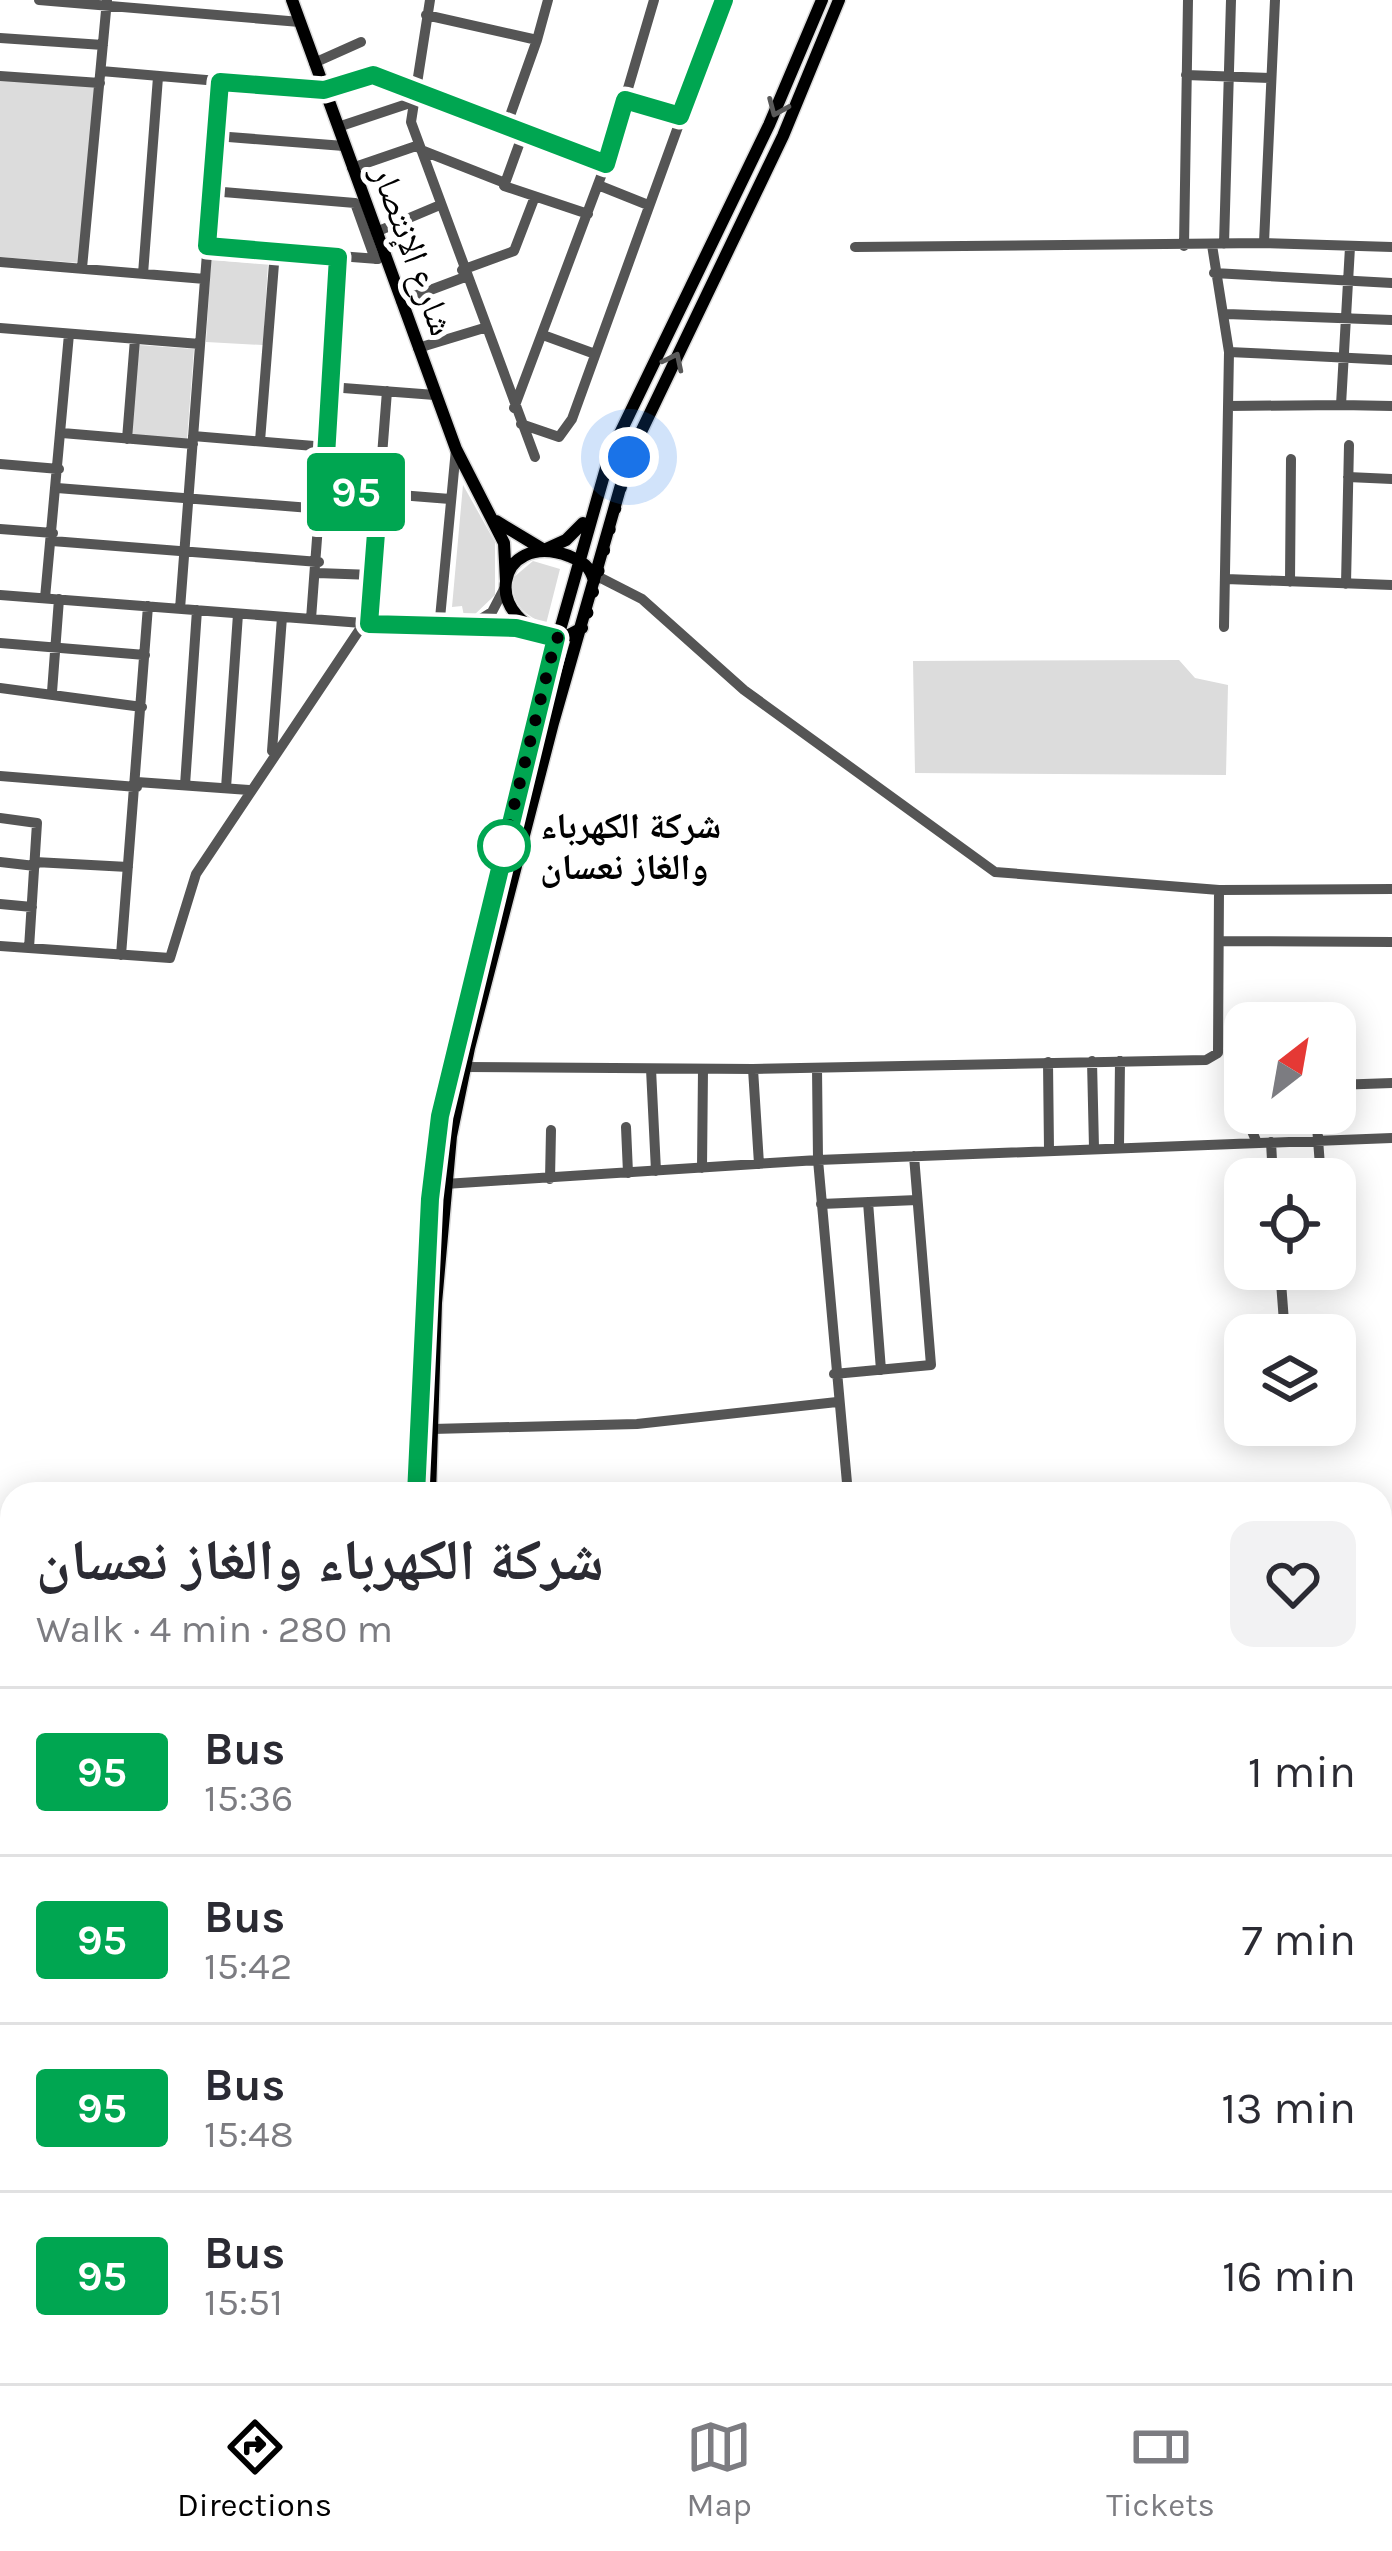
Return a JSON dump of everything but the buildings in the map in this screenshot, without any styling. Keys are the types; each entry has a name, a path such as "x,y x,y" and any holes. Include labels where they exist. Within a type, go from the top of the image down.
{"main road":[{"name":"شارع الإنتصار","path":"292,0 376,232 380,260 401,301 455,448 507,554 505,585"},
{"path":"417,1482 430,1199 440,1116 576,559 610,454 770,125 822,0"},
{"path":"430,1482 445,1184 465,1067 553,723 629,457 783,136 839,0"},
{"path":"585,622 574,635 556,638 534,630 514,617 505,585 518,560 573,535 591,512"},
{"path":"491,517 544,550 576,559 596,582"}],"street":[{"path":"39,0 107,2 300,22"},
{"path":"430,0 410,104 420,148 535,457"},
{"path":"507,124 548,0"},
{"path":"514,408 606,164 654,0"},
{"path":"520,424 551,436 565,433 724,0"},
{"path":"1184,246 1188,0"},
{"path":"1224,627 1229,352 1227,314 1214,274 1231,0"},
{"path":"1264,243 1275,0"},
{"path":"82,268 107,2"},
{"path":"426,15 537,40"},
{"path":"0,38 103,45"},
{"path":"314,63 361,42"},
{"path":"0,76 158,77 324,90 373,75 606,164"},
{"path":"1186,75 1270,79"},
{"path":"143,274 158,77"},
{"path":"180,609 220,82"},
{"path":"625,100 680,116"},
{"path":"338,128 410,104"},
{"path":"505,183 524,131"},
{"path":"216,136 344,146"},
{"path":"352,168 420,148 534,199 588,214"},
{"path":"598,184 648,205"},
{"path":"207,246 380,260 355,203 212,191"},
{"path":"401,301 514,251 534,199"},
{"path":"376,232 440,205"},
{"path":"855,247 1264,243 1392,247"},
{"path":"1342,405 1350,247"},
{"path":"260,441 275,251"},
{"path":"311,619 338,257"},
{"path":"0,262 205,279"},
{"path":"1214,274 1392,283"},
{"path":"1227,314 1392,320"},
{"path":"0,343 1,328 200,344"},
{"path":"418,348 484,328"},
{"path":"52,692 52,537 69,334"},
{"path":"544,335 595,354"},
{"path":"127,439 135,339"},
{"path":"1229,352 1392,361"},
{"path":"330,387 435,395"},
{"path":"0,946 170,958 196,874 249,790 367,624 387,392"},
{"path":"1228,406 1392,406"},
{"path":"62,434 326,447"},
{"path":"1346,584 1348,445"},
{"path":"439,629 455,448"},
{"path":"1290,582 1291,459"},
{"path":"0,464 59,469"},
{"path":"1348,477 1392,479"},
{"path":"58,488 322,509"},
{"path":"324,489 450,499"},
{"path":"0,529 373,575"},
{"path":"1226,580 1392,585"},
{"path":"596,582 642,599 744,690 995,872 1220,890 1392,889"},
{"path":"453,631 485,619 505,585"},
{"path":"0,595 453,631 534,630"},
{"path":"121,955 148,607"},
{"path":"184,785 197,610"},
{"path":"226,788 238,614"},
{"path":"272,757 282,617"},
{"path":"0,643 145,655"},
{"path":"0,688 142,706"},
{"path":"0,776 249,790"},
{"path":"0,818 38,823 29,948"},
{"path":"0,862 128,867"},
{"path":"465,1067 753,1069 1206,1060 1218,1053 1220,890"},
{"path":"0,904 32,908"},
{"path":"1219,941 1392,942"},
{"path":"1092,1061 1094,1148"},
{"path":"1119,1147 1120,1061"},
{"path":"1048,1062 1049,1150"},
{"path":"817,1068 821,1204 847,1482"},
{"path":"651,1069 656,1172"},
{"path":"702,1168 703,1069"},
{"path":"753,1069 759,1164"},
{"path":"1356,1084 1392,1083"},
{"path":"626,1127 628,1174"},
{"path":"550,1179 551,1130"},
{"path":"1259,1134 1268,1158"},
{"path":"1318,1134 1319,1158"},
{"path":"445,1184 818,1160 1392,1138"},
{"path":"835,1373 931,1365 914,1156"},
{"path":"821,1204 917,1200"},
{"path":"868,1202 881,1370"},
{"path":"432,1429 638,1424 837,1402"}],"shaded area":[{"path":"0,80 95,86 81,263 0,257"},
{"path":"211,260 268,264 263,345 206,342"},
{"path":"139,345 194,349 187,440 131,435"},
{"path":"463,485 495,542 495,595 471,618 464,616 462,606 452,607"},
{"path":"533,561 560,569 546,624 524,612 514,594 514,577"},
{"path":"1179,660 1195,678 1228,685 1226,775 915,773 913,661"}],"bus line":[{"name":"95","path":"416,1482 430,1199 440,1116 556,638 516,628 453,631 369,624 379,494 324,489 338,257 207,246 220,82 324,90 373,75 606,164 625,100 680,116 724,0"}],"place":[{"name":"شركة الكهرباء والغاز نعسان","path":"504,846"}],"route":[{"path":"504,846 556,638 568,638 583,628 610,512 629,457"}]}
